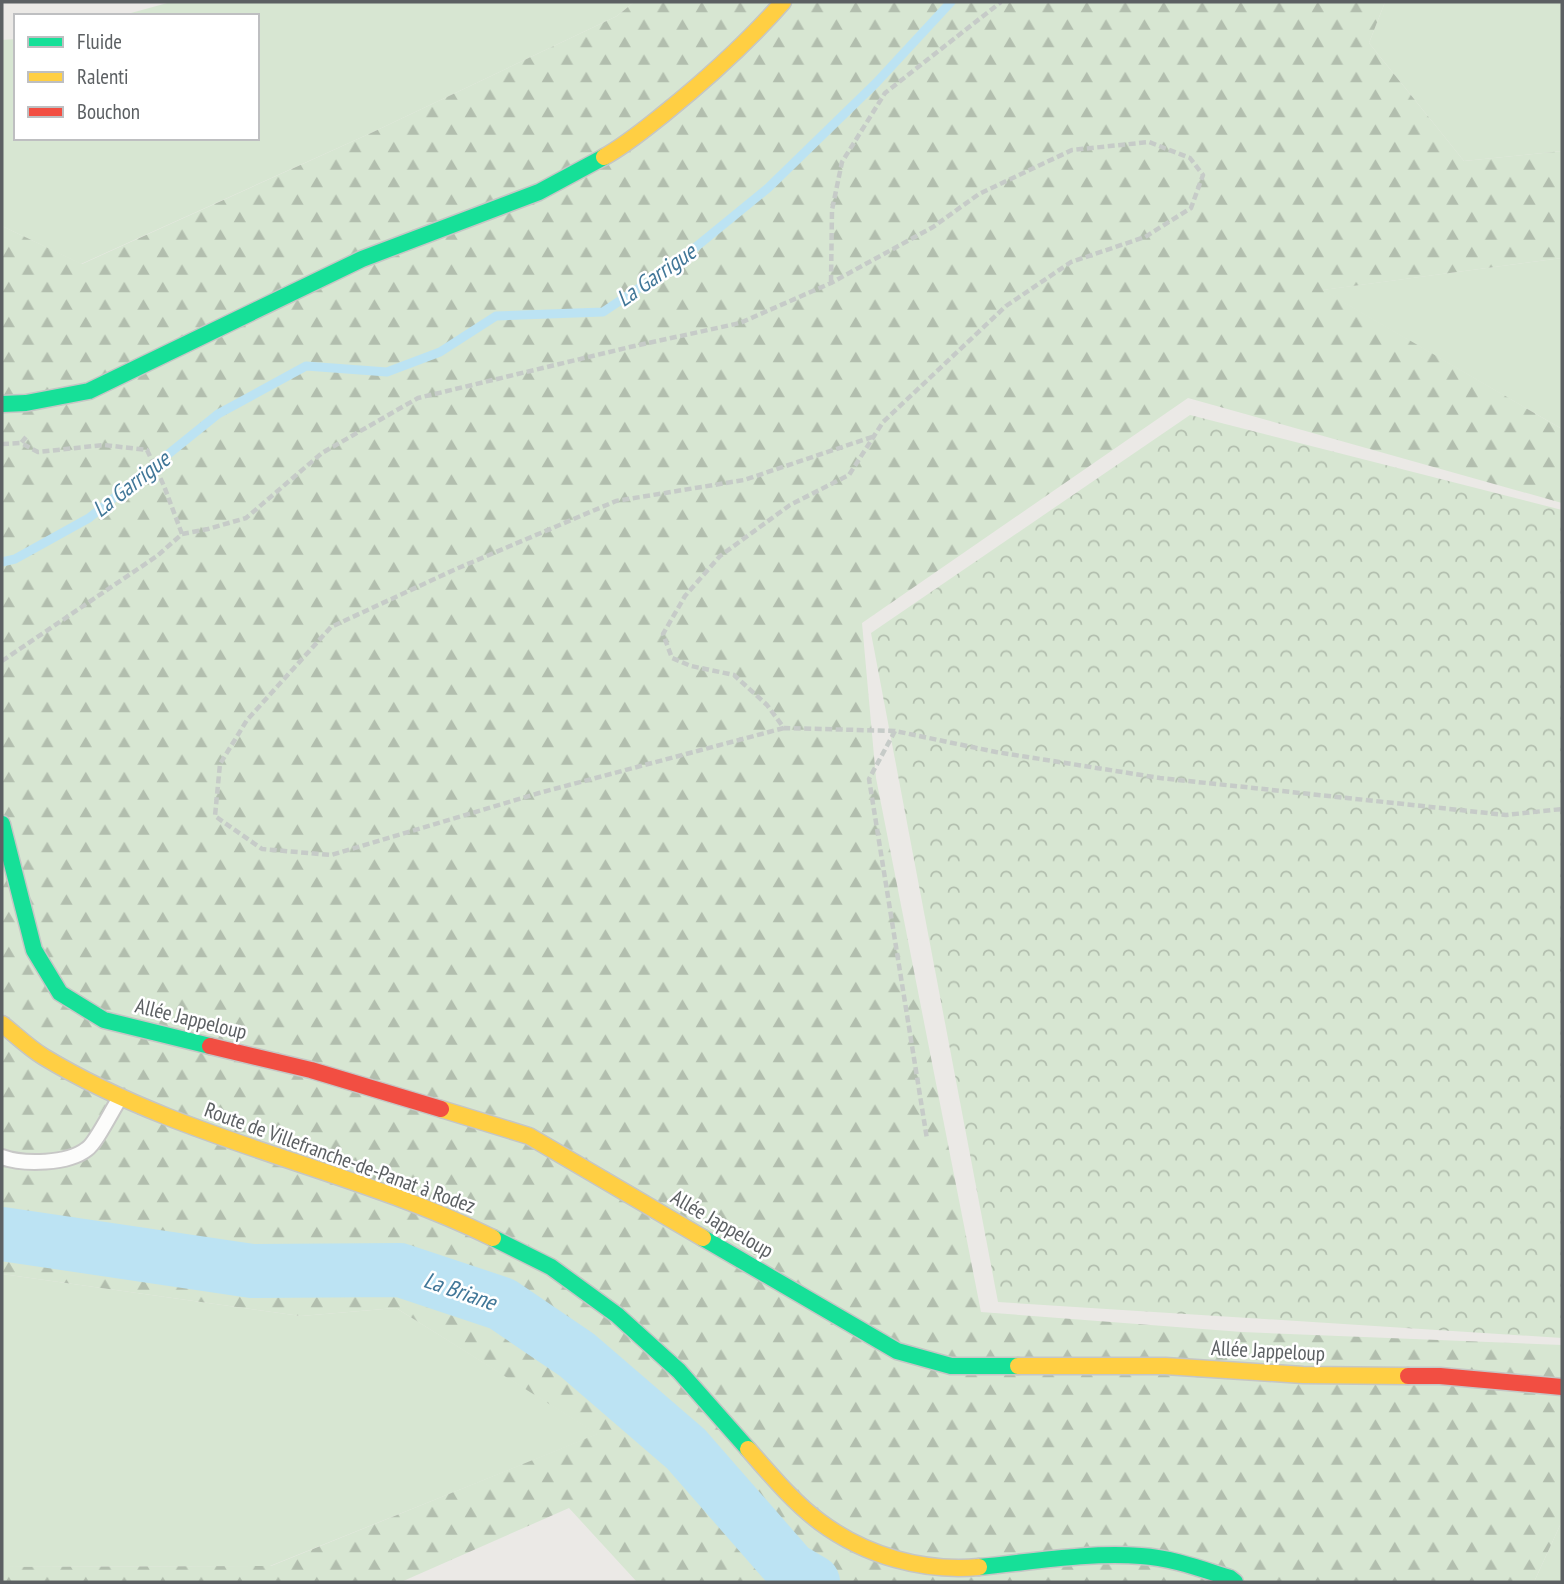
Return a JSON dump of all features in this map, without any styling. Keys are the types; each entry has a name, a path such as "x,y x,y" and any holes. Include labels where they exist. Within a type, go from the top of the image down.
{"street":[{"path":"2,404 26,403 89,391 362,259 539,192 621,148 692,91 762,26 783,2"},
{"name":"Allée Jappeloup","path":"2,824 34,950 60,993 104,1020 312,1070 529,1136 897,1351 951,1366 1165,1366 1303,1375 1440,1376 1562,1387"},
{"name":"Route de Villefranche-de-Panat à Rodez","path":"2,1024 43,1056 121,1096 209,1133 450,1217 551,1268 617,1315 679,1371 780,1485 820,1522 864,1549 912,1564 958,1569 1095,1556 1142,1556 1184,1563 1236,1582"}],"lane":[{"path":"2,1157 12,1160 57,1161 88,1149 121,1096"}],"path":[{"path":"831,283 832,210 842,162 885,93 1001,2"},
{"path":"2,661 157,556 182,534 246,518 322,453 418,398 740,323 831,283 933,227 979,194 1072,150 1149,142 1190,158 1203,175 1192,208 1145,237 1071,262 1006,306 883,422 849,475 790,505 720,556 685,596 663,634 672,658 691,666 734,675 766,705 784,728"},
{"path":"876,435 744,480 616,501 456,569 331,627 247,720 219,764 215,816 262,849 331,855 539,793 784,728 895,731 996,752 1160,778 1506,815 1562,809"},
{"path":"2,444 21,443"},
{"path":"28,448 38,452 104,444 147,450 164,485 182,534"},
{"path":"895,731 869,779 927,1139"}],"green space":[{"path":"171,2 634,2 617,16 371,133 81,264 2,226 2,40 14,39 14,140 259,140 259,14 127,14"},
{"path":"634,2 1385,2 1369,43 1464,161 1562,151 1562,258 1323,290 1562,429 1562,503 1188,398 862,623 876,778 981,1312 1242,1332 1562,1345 1562,1521 1534,1582 637,1582 569,1508 401,1582 2,1582 2,1567 271,1566 597,1434 396,1308 301,1316 2,1274 2,226 82,264 371,133 617,16"},
{"path":"1385,2 1562,2 1562,151 1464,161 1369,43"},
{"path":"1562,258 1562,429 1322,290"},
{"path":"1190,415 1562,510 1562,1338 998,1302 871,633"},
{"path":"2,1274 301,1316 396,1308 598,1434 270,1566 2,1567"},
{"path":"1562,1521 1562,1582 1534,1582"}],"waterway":[{"name":"La Garrigue","path":"2,562 15,559 89,518 218,414 306,366 387,372 440,352 496,316 603,312 675,264 768,188 876,83 951,2"},
{"name":"La Briane","path":"2,1234 252,1271 400,1270 502,1304 577,1355 686,1449 791,1569 813,1582"}],"traffic: fast":[{"path":"2,404 26,403 89,391 362,259 539,192 604,157"},
{"path":"2,824 34,950 60,993 104,1020 210,1046"},
{"path":"493,1238 551,1267 617,1315 679,1371 748,1449"},
{"path":"703,1238 897,1351 951,1366 1018,1366"},
{"path":"979,1567 1080,1556 1141,1556 1186,1564 1235,1582"}],"traffic: slow":[{"path":"604,157 696,87 741,46 783,2"},
{"path":"2,1024 44,1057 97,1086 152,1111 438,1213 493,1238"},
{"path":"441,1109 529,1136 703,1238"},
{"path":"1018,1366 1165,1366 1303,1375 1408,1376"},
{"path":"748,1449 800,1506 856,1544 916,1564 979,1567"}],"traffic: jam":[{"path":"210,1046 311,1070 441,1109"},
{"path":"1408,1376 1440,1376 1562,1387"}]}
